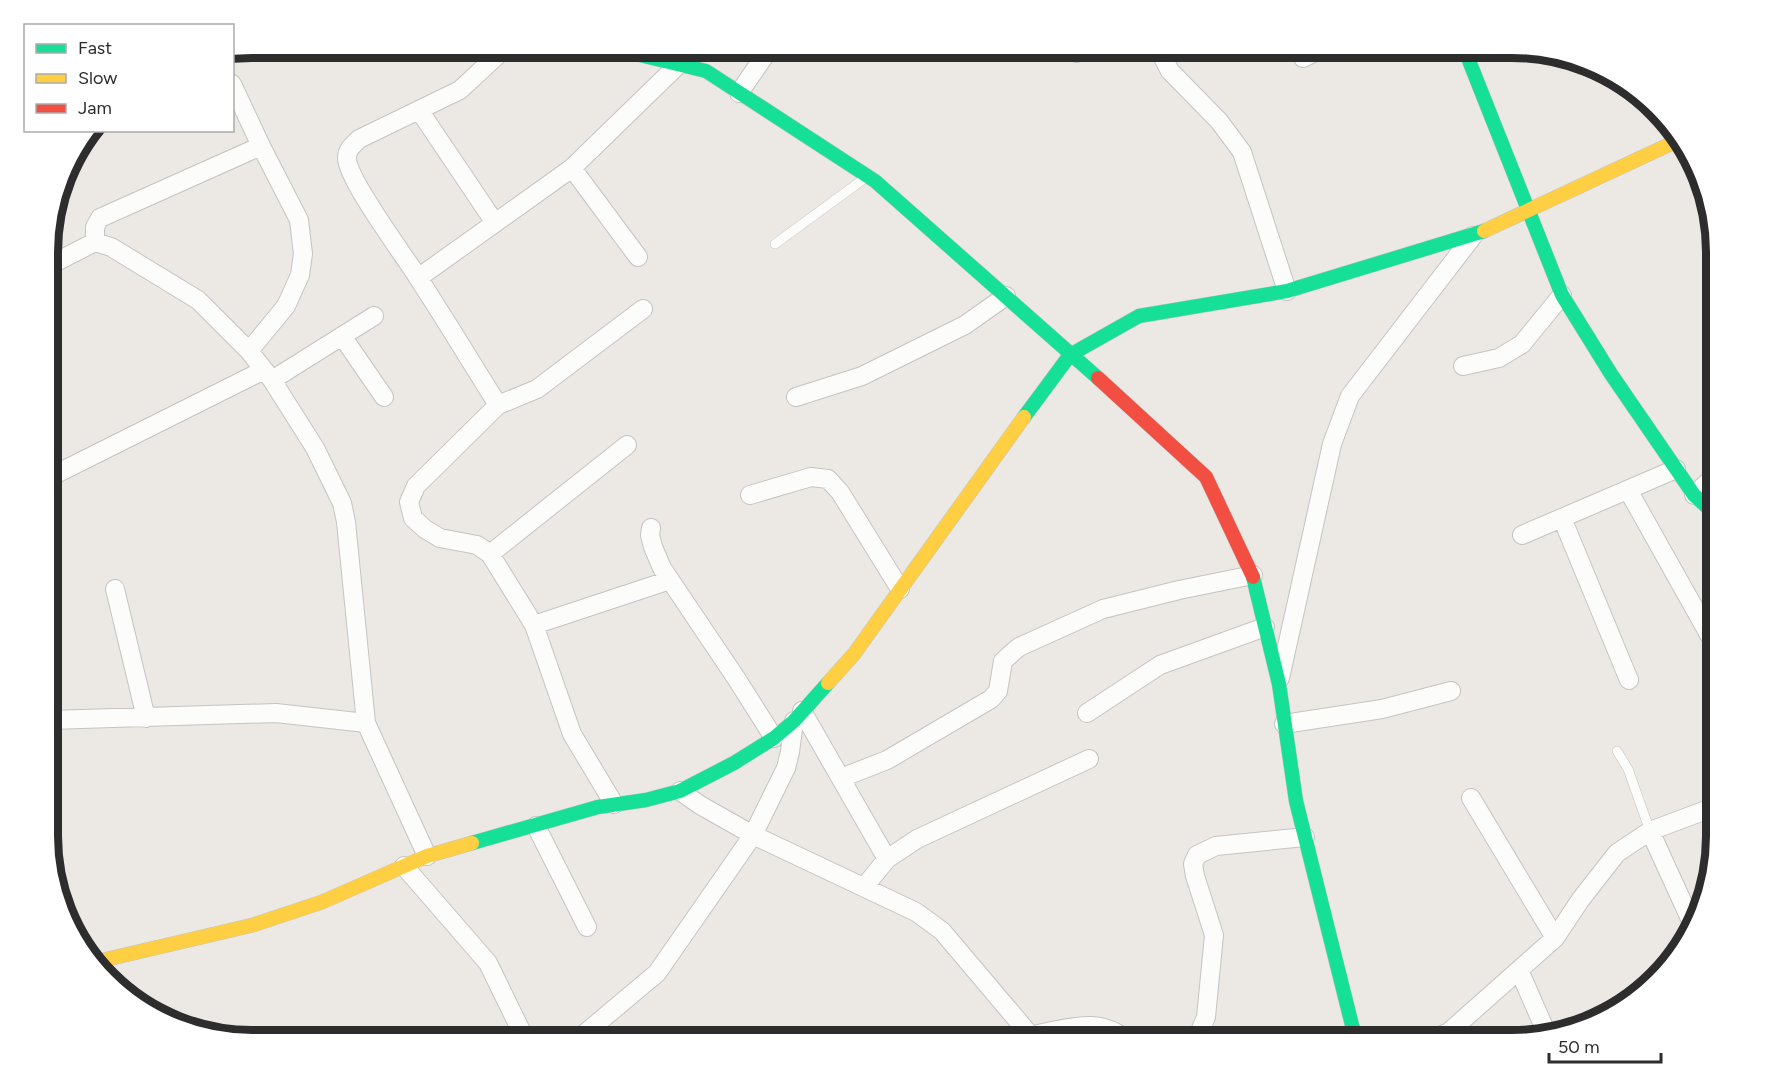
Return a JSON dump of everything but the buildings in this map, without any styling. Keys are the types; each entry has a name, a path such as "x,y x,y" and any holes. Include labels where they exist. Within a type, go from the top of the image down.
{"street":[{"path":"494,58 460,90 359,139 349,149 347,158 350,172 360,190 498,405"},
{"path":"661,58 706,71 867,176 1073,354 1206,477 1253,575 1279,684 1296,801 1353,1030"},
{"path":"740,93 763,58"},
{"path":"1163,58 1170,71 1219,121 1242,152 1287,291"},
{"path":"1468,58 1562,295 1611,374 1676,470 1694,495 1706,506"},
{"path":"418,278 572,168 679,64"},
{"path":"234,88 299,219 303,254 300,275 286,306 249,351"},
{"path":"419,110 495,223"},
{"path":"104,960 253,925 322,902 427,856 614,804 646,800 680,790 734,763 774,738 798,716 854,654 1073,354 1139,316 1287,291 1473,236 1672,143"},
{"path":"95,242 95,227 100,218 261,146"},
{"path":"572,168 638,257"},
{"path":"1279,684 1332,444 1350,396 1473,236"},
{"path":"58,261 95,242 111,247 198,300 249,351 268,375 315,448 342,503 346,522 366,723 427,856"},
{"path":"1463,366 1499,358 1522,344 1562,295"},
{"path":"796,397 872,371 965,326 1006,296"},
{"path":"614,804 572,734 534,625 490,554 477,545 440,538 424,529 413,518 409,502 416,486 498,405 537,389 643,309"},
{"path":"58,473 268,375 342,336 374,315"},
{"path":"342,336 384,397"},
{"path":"490,554 627,445"},
{"path":"1522,535 1676,470"},
{"path":"750,495 812,477 828,479 840,492 900,589"},
{"path":"1694,495 1706,484"},
{"path":"1628,490 1706,629"},
{"path":"1562,518 1629,680"},
{"path":"651,528 653,547 662,568 774,738"},
{"path":"841,778 887,760 991,699 998,690 1003,661 1019,647 1103,609 1253,575"},
{"path":"534,625 670,580"},
{"path":"115,589 146,718"},
{"path":"1087,713 1160,665 1265,627"},
{"path":"1284,724 1382,710 1451,691"},
{"path":"58,720 276,713 366,723"},
{"path":"798,716 841,778 887,860"},
{"path":"589,1030 657,973 753,835 786,768 798,716"},
{"path":"865,886 887,860 917,839 1089,759"},
{"path":"680,790 700,805 753,835 916,912 942,931 1017,1030"},
{"path":"1471,798 1555,938"},
{"path":"1451,1030 1555,938 1581,899 1617,853 1650,831 1706,810"},
{"path":"536,826 587,927"},
{"path":"1650,831 1689,916"},
{"path":"1201,1030 1206,1017 1214,935 1195,876 1193,864 1197,855 1216,846 1305,837"},
{"path":"404,866 488,963 521,1030"},
{"path":"1519,970 1544,1028"},
{"path":"1069,1030 1092,1026 1107,1030"}],"lane":[{"path":"775,244 867,176"},
{"path":"1617,751 1628,769 1650,831"}],"traffic: fast":[{"path":"652,58 706,71 875,181 1098,378"},
{"path":"1468,58 1562,295 1611,374 1694,495 1706,506"},
{"path":"1024,417 1070,355 1139,316 1287,291 1484,231"},
{"path":"1253,577 1279,684 1296,801 1353,1030"},
{"path":"472,843 598,807 646,800 680,791 734,763 774,738 794,721 828,683"}],"traffic: slow":[{"path":"1484,231 1672,143"},
{"path":"828,683 854,654 1024,417"},
{"path":"104,960 253,925 322,902 427,856 472,843"}],"traffic: jam":[{"path":"1098,378 1206,477 1253,577"}]}
